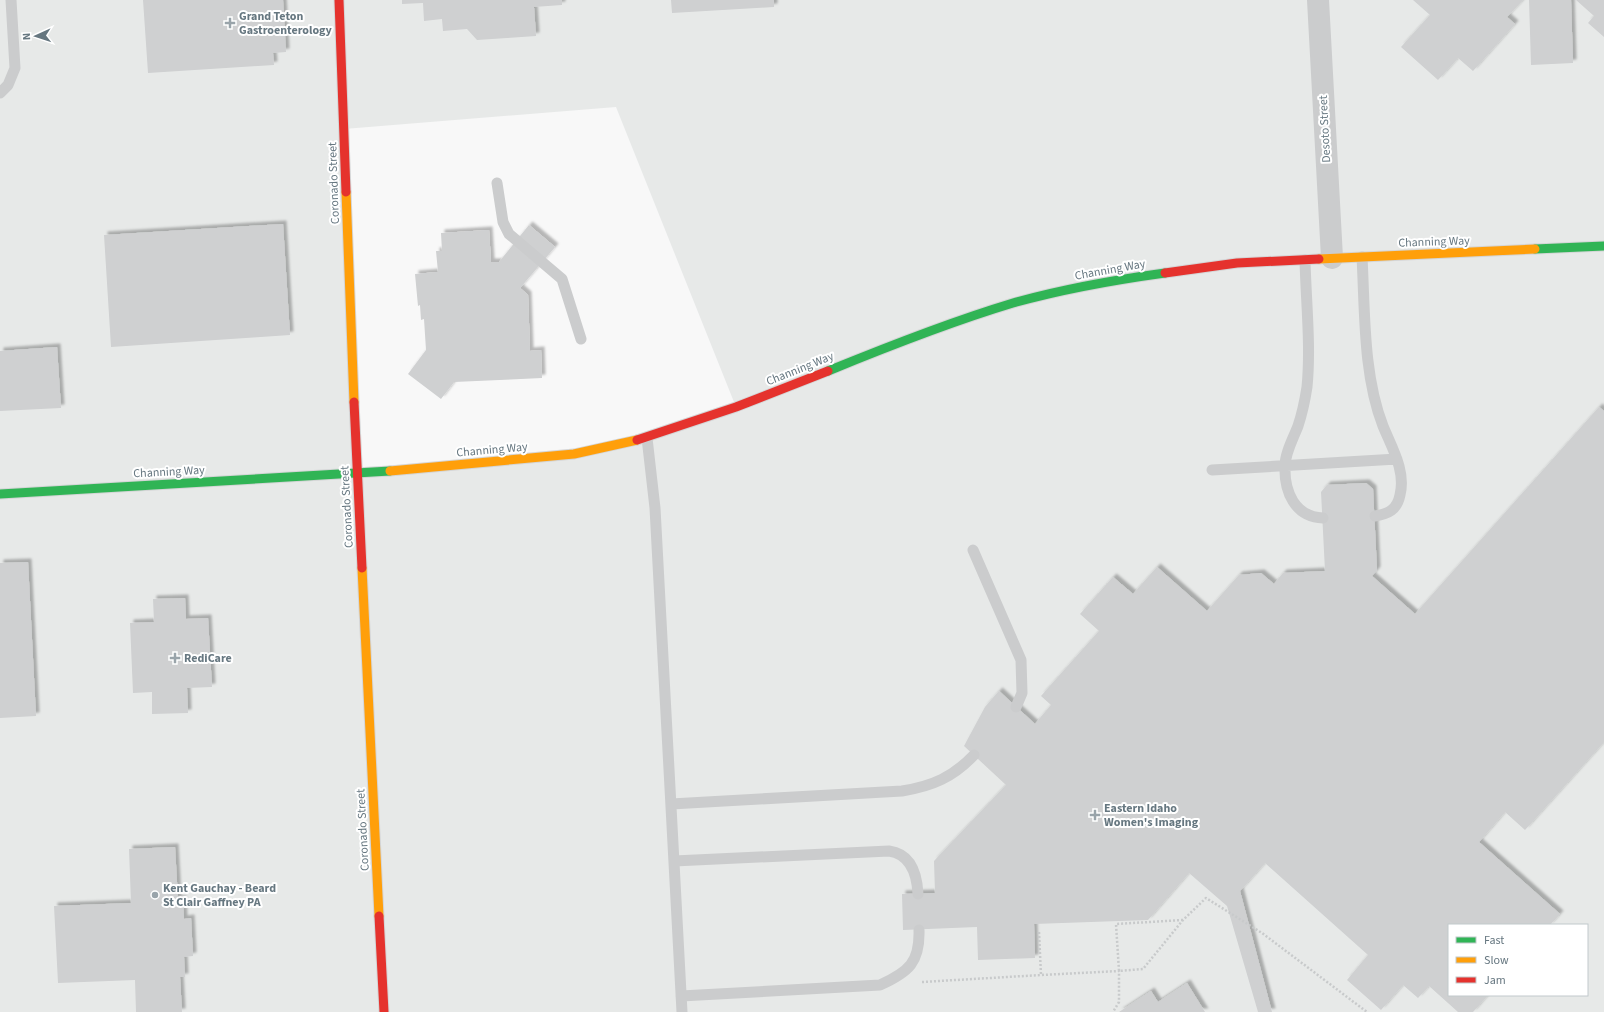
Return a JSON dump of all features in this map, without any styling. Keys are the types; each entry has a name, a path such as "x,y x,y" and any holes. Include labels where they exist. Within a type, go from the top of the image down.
{"main road":[{"name":"Coronado Street","path":"339,0 357,474 384,1012"},
{"name":"Channing Way","path":"0,494 357,474 574,454 647,438 736,407 923,333 1014,302 1117,280 1237,263 1604,246"}],"street":[{"name":"Desoto Street","path":"1318,0 1332,258"}],"lane":[{"path":"0,93 8,85 15,68 12,0"},
{"path":"497,183 503,222 509,234 562,279 581,339"},
{"path":"1362,257 1366,333 1375,395 1382,424 1397,459 1402,481 1400,496 1395,508 1388,514 1375,516"},
{"path":"1305,260 1308,335 1307,388 1285,466 1288,491 1294,505 1304,514 1312,518 1323,518"},
{"path":"647,438 655,508 682,1012"},
{"path":"1212,470 1397,459"},
{"path":"973,550 1021,660 1022,693 1016,707"},
{"path":"671,804 908,790 920,788 943,780 961,769 974,755"},
{"path":"674,861 889,851 897,852 907,859 914,868 918,881 918,894"},
{"path":"681,996 880,984 894,979 917,955 920,946 919,930"}],"path":[{"path":"916,980 921,982 1143,969 1183,920 1206,898 1262,933 1367,1012"},
{"path":"1113,1012 1119,1002 1116,924 1183,920"},
{"path":"1039,932 1041,975"}],"shaded area":[{"path":"0,0 1604,0 1604,1012 0,1012","holes":["616,107 736,407 574,454 357,474 344,129"]}],"building":[{"path":"143,0 283,0 286,52 273,53 274,65 148,73"},
{"path":"402,0 562,0 562,5 534,7 536,36 477,40 467,29 443,31 442,19 424,21 423,3 402,4"},
{"path":"671,0 774,0 774,7 672,13"},
{"path":"1413,0 1523,0 1507,17 1515,24 1473,71 1458,58 1438,80 1401,47 1430,15"},
{"path":"1529,0 1571,0 1573,63 1531,65"},
{"path":"1576,0 1604,0 1604,37 1588,23 1594,16"},
{"path":"283,224 290,335 111,347 104,235"},
{"path":"529,225 555,247 520,288 528,295 530,351 541,350 542,378 454,382 441,399 408,374 426,350 424,319 421,320 420,305 418,306 415,274 438,272 436,251 442,251 441,233 489,230 491,262 499,262"},
{"path":"57,347 61,408 0,411 0,351"},
{"path":"1599,407 1604,411 1604,742 1525,830 1505,812 1479,842 1560,914 1551,924 1448,924 1448,996 1487,996 1473,1012 1458,1012 1429,986 1418,998 1403,985 1381,1010 1347,980 1368,955 1265,863 1240,891 1272,1012 1258,1012 1227,906 1189,873 1148,920 1034,924 1035,958 978,960 977,927 903,930 902,894 935,893 934,861 1006,785 964,746 985,707 999,691 1035,724 1051,705 1041,696 1099,631 1080,614 1113,577 1133,594 1157,567 1207,611 1239,575 1261,573 1274,584 1283,573 1325,571 1321,492 1327,485 1366,483 1373,489 1377,570 1372,576 1415,614"},
{"path":"28,562 36,716 0,718 0,563"},
{"path":"185,598 186,619 208,618 212,687 187,688 188,713 152,714 152,692 133,693 130,623 154,622 153,599"},
{"path":"175,847 178,899 183,899 184,919 191,918 193,956 184,957 185,977 180,977 182,1012 136,1012 135,980 58,983 54,906 131,903 129,849"},
{"path":"1187,983 1205,1012 1119,1012 1151,991 1158,1002"}],"traffic: fast":[{"path":"1535,249 1604,246"},
{"path":"828,371 874,352 966,318 1013,303 1089,285 1165,273"},
{"path":"0,494 390,471"}],"traffic: slow":[{"path":"346,192 354,402"},
{"path":"1319,259 1535,249"},
{"path":"390,471 574,454 637,440"},
{"path":"362,568 379,916"}],"traffic: jam":[{"path":"339,0 346,192"},
{"path":"1165,273 1237,263 1319,259"},
{"path":"637,440 736,407 828,371"},
{"path":"354,402 362,568"},
{"path":"379,916 384,1012"}],"place":[{"name":"Grand Teton Gastroenterology","path":"230,23"},
{"name":"RediCare","path":"175,658"},
{"name":"Eastern Idaho Women's Imaging","path":"1095,815"},
{"name":"Kent Gauchay - Beard St Clair Gaffney PA","path":"155,895"}]}
